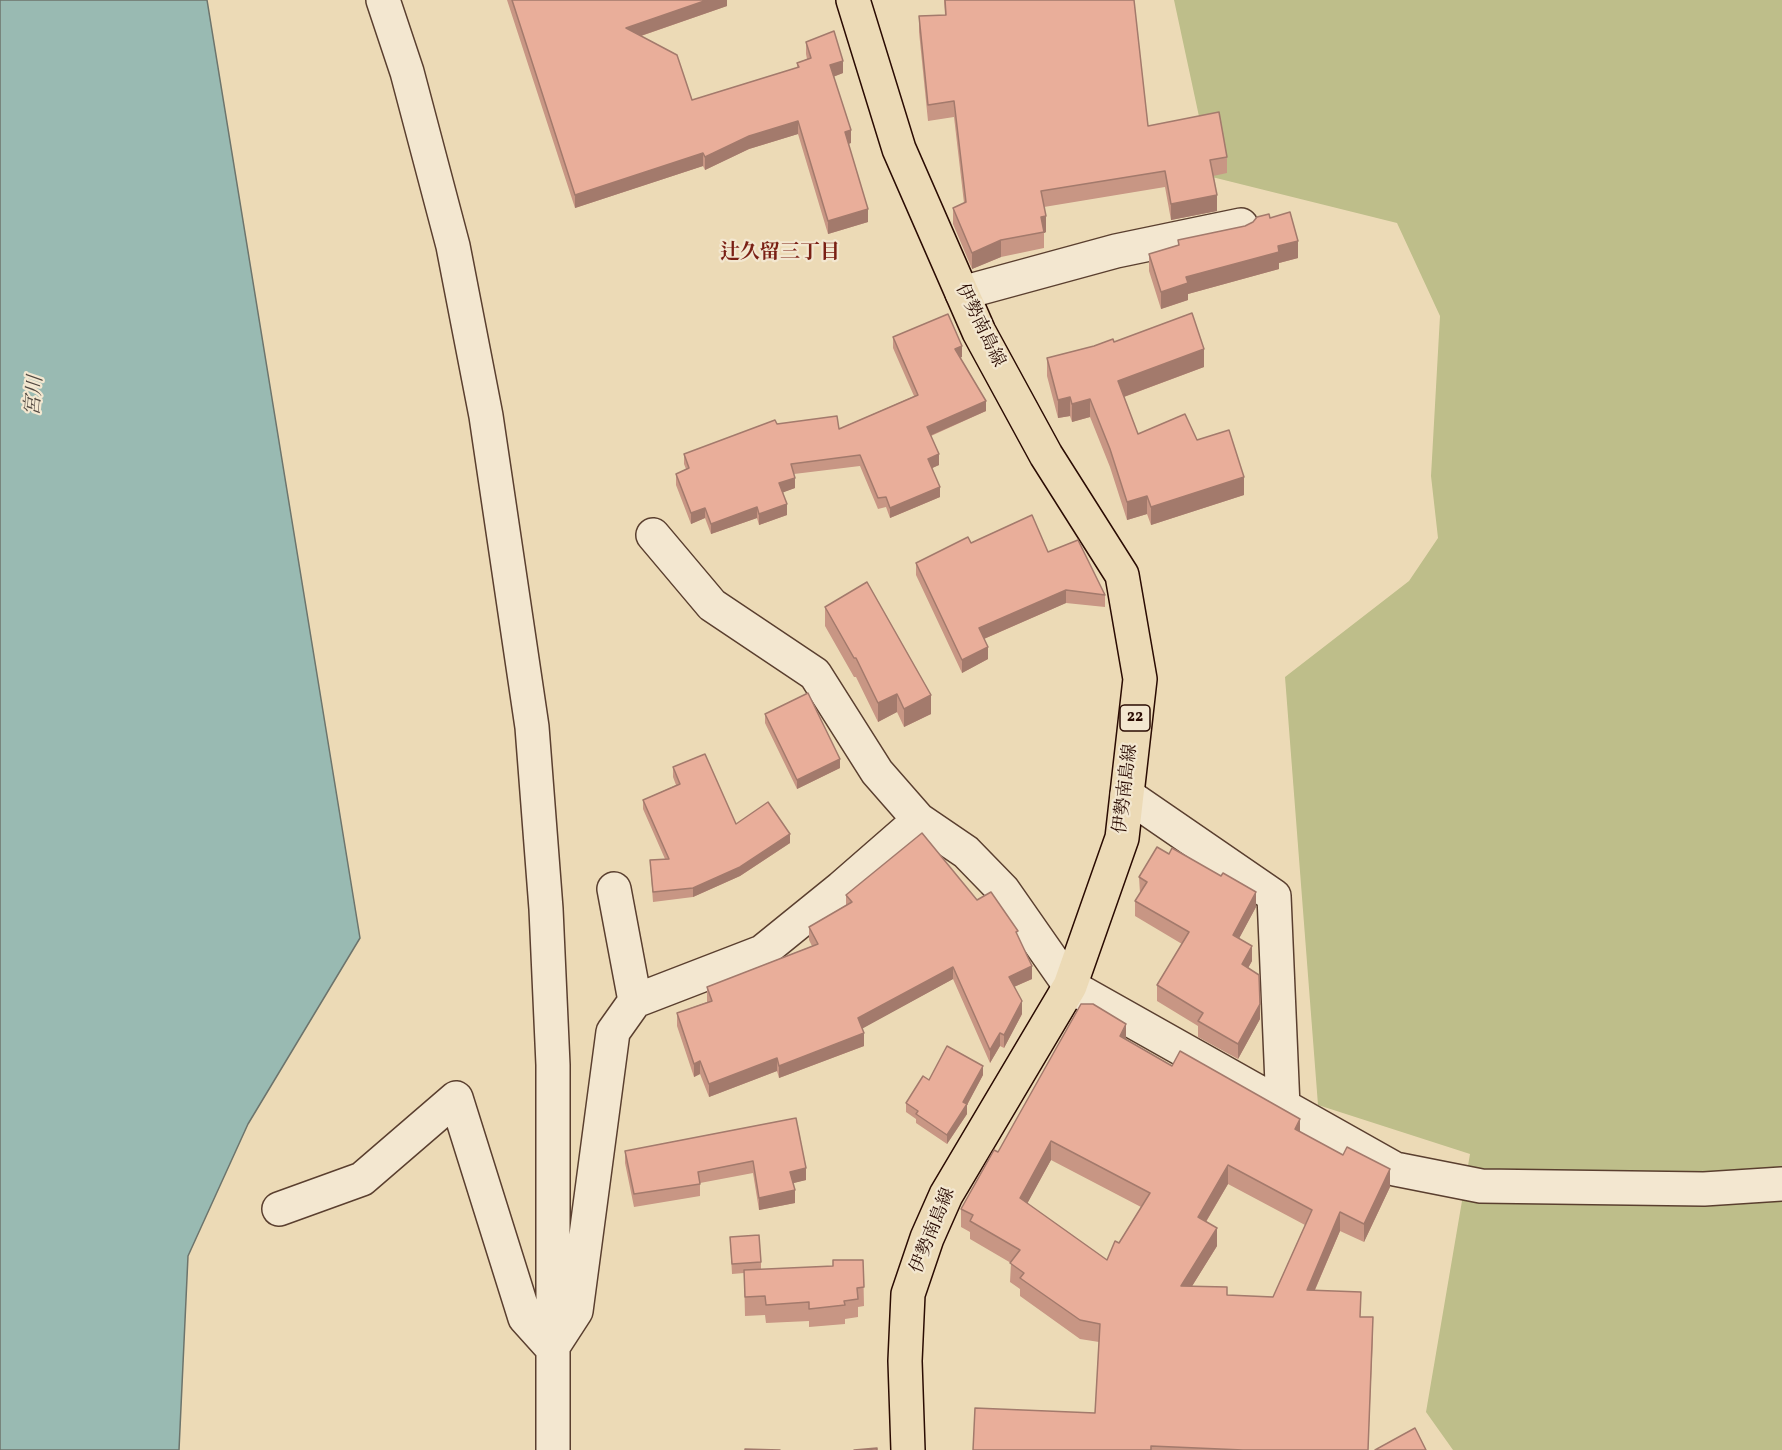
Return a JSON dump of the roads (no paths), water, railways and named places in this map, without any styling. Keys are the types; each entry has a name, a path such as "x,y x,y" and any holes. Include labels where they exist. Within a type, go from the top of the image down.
{"main road":[{"name":"伊勢南島線","path":"853,0 899,149 979,332 1046,455 1122,575 1140,679 1122,838 1070,986 946,1195 927,1239 908,1294 905,1361 908,1450"}],"street":[{"path":"383,0 407,72 453,246 486,416 532,728 546,909 553,1065 553,1450"},
{"path":"962,293 1116,251 1241,225"},
{"path":"653,535 712,605 815,674 877,772 919,820 966,852 1003,890 1070,986 1395,1169 1481,1186 1704,1189 1782,1184"},
{"path":"1126,795 1274,896 1283,1107"},
{"path":"552,1348 576,1311 613,1032 635,1001 762,952 841,888 919,820"},
{"path":"614,889 635,1001"},
{"path":"279,1209 362,1179 456,1098 525,1318 552,1348"}],"water":[{"name":"宮川","path":"0,0 207,0 360,938 248,1124 188,1256 179,1450 0,1450"}],"district":[{"name":"辻久留三丁目","path":"780,254"}]}
